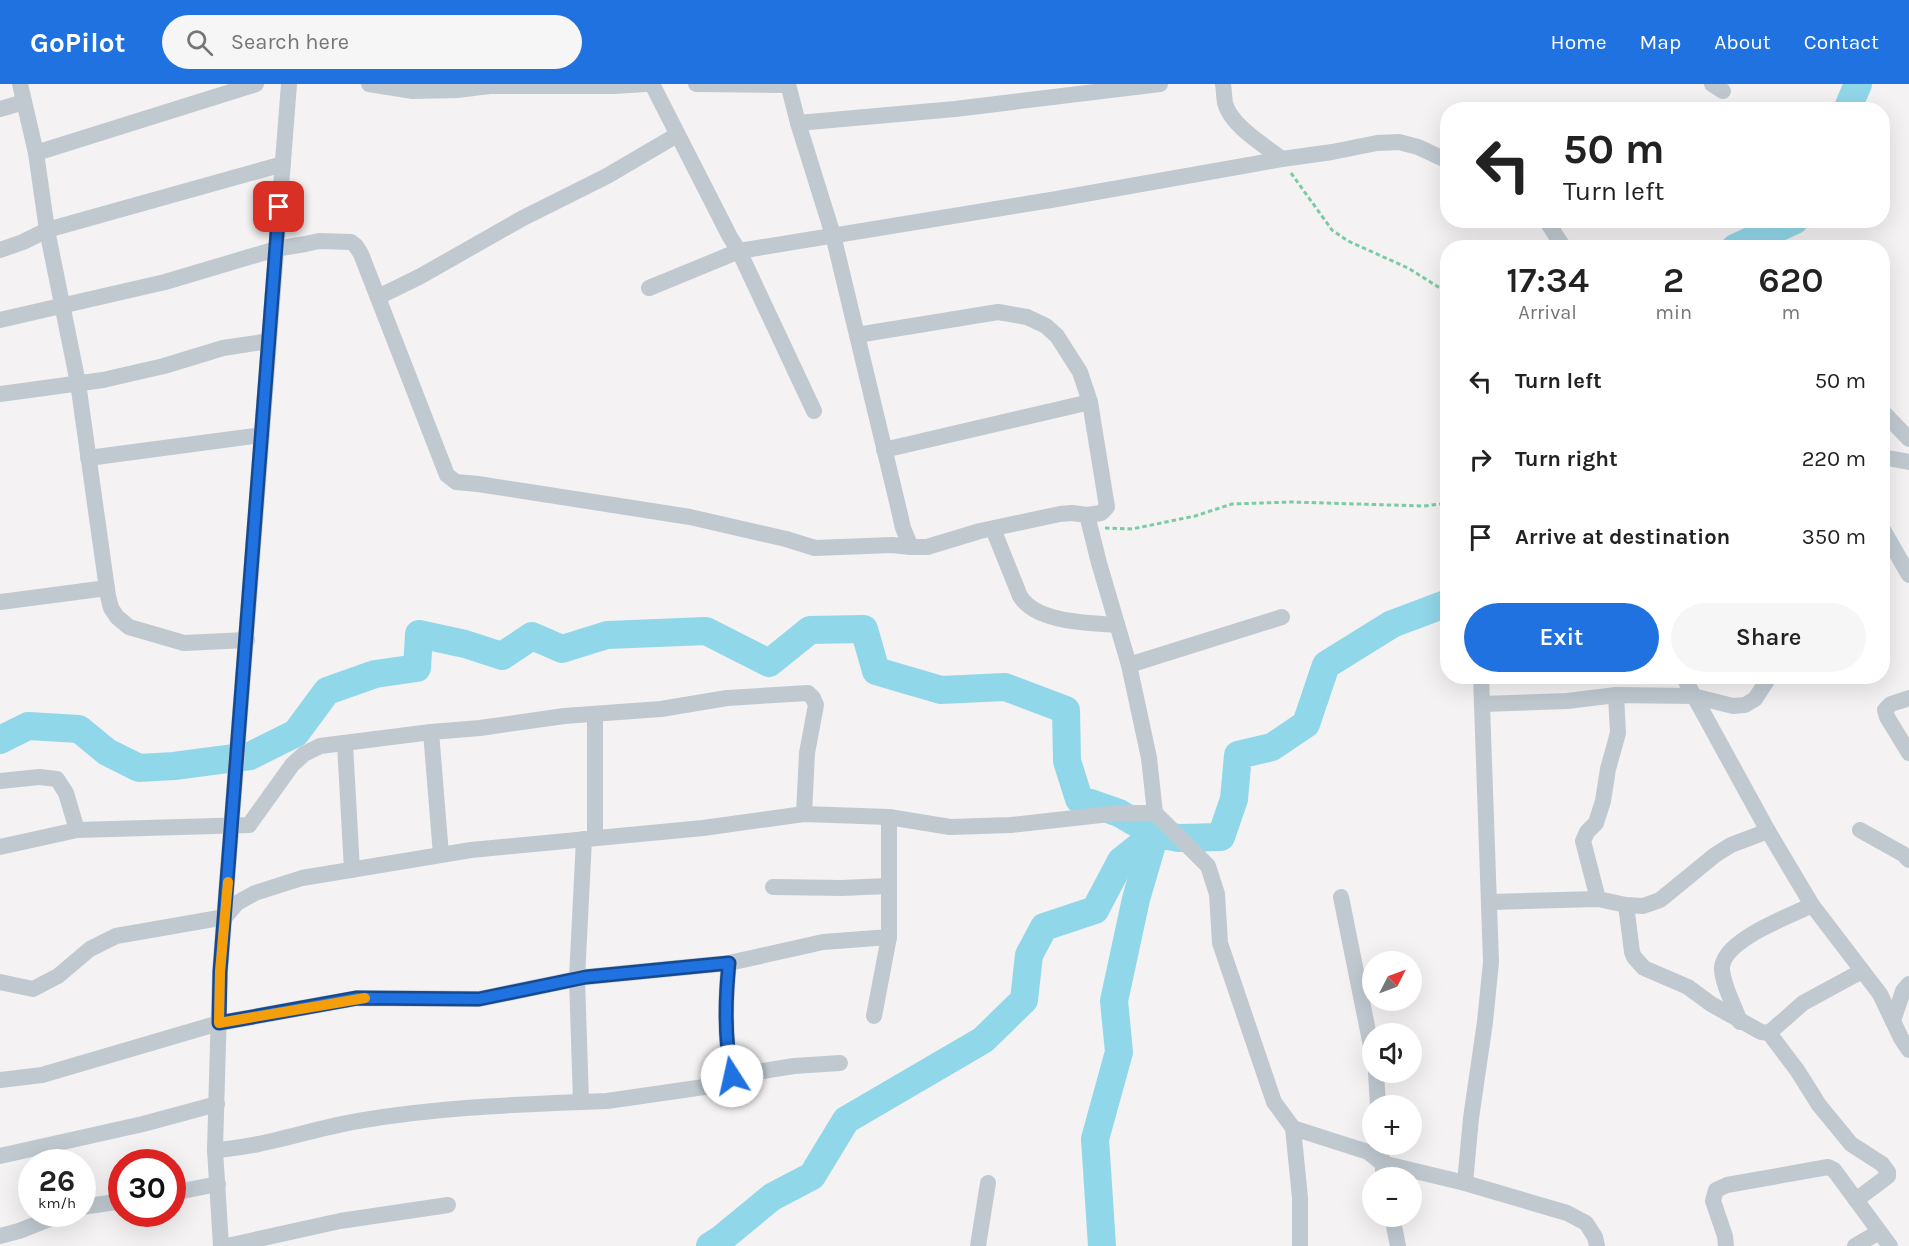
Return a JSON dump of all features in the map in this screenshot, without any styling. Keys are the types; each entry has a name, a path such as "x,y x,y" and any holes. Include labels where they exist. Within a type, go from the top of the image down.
{"street":[{"path":"20,84 36,153 47,230 78,383 111,608 117,617 129,627 184,643 247,640"},
{"path":"36,153 256,84"},
{"path":"221,1246 215,1150 220,972 289,84"},
{"path":"369,84 413,91 457,90 490,86 645,84"},
{"path":"652,84 676,135 739,251 814,411"},
{"path":"696,84 788,85 833,235 903,528 911,547"},
{"path":"798,123 955,109 1160,84"},
{"path":"1223,84 1226,105 1233,118 1248,134 1282,159"},
{"path":"0,109 24,102"},
{"path":"378,297 419,277 523,218 607,176 676,135"},
{"path":"649,288 739,251 1063,198 1377,143 1399,142 1418,147 1440,157"},
{"path":"0,250 47,230 283,164"},
{"path":"0,320 165,282 276,249 319,241 351,242 361,254 447,475 456,482 690,517 815,548 927,546 1060,514 1072,513 1089,521 1130,665 1149,758 1155,813 1208,866 1217,894 1220,943 1274,1102 1293,1128 1300,1198 1300,1246"},
{"path":"857,335 998,312 1027,317 1046,326 1057,336 1080,372 1090,402 1107,507 1089,521"},
{"path":"0,394 103,380 164,366 223,348 269,341"},
{"path":"884,450 1090,402"},
{"path":"1890,419 1909,439"},
{"path":"88,458 262,435"},
{"path":"1890,458 1909,462"},
{"path":"993,529 1020,596 1028,605 1072,622 1117,625"},
{"path":"1890,542 1909,575"},
{"path":"0,602 107,588"},
{"path":"1130,665 1282,617"},
{"path":"1465,1183 1491,962 1481,684"},
{"path":"1687,684 1768,831 1812,905 1880,994 1909,1050"},
{"path":"1482,704 1567,701 1616,695 1693,696 1733,706 1745,705 1755,699 1765,684"},
{"path":"0,846 77,830 249,825 292,765 304,754 320,747 564,716 661,709 727,698 808,693 816,705 807,753 804,814"},
{"path":"1598,899 1583,840 1596,823 1603,801 1611,752 1618,733 1616,695"},
{"path":"1909,698 1891,704 1886,710 1887,717 1909,753"},
{"path":"581,1102 577,978 590,838 595,714"},
{"path":"431,732 441,855"},
{"path":"345,744 352,870"},
{"path":"0,781 39,777 57,779 66,793 77,830"},
{"path":"0,982 33,989 58,976 90,949 116,936 225,917 237,903 255,893 302,878 471,850 703,828 804,814 889,817 950,827 1011,825 1119,813 1155,813"},
{"path":"874,1016 889,937 889,817"},
{"path":"1860,830 1903,854 1909,861"},
{"path":"1490,902 1598,899 1643,906 1660,900 1715,855 1731,845 1768,831"},
{"path":"773,887 888,886"},
{"path":"1341,897 1367,1023"},
{"path":"1626,905 1632,952 1644,968 1688,987 1740,1022 1761,1032 1769,1032 1803,1003 1862,971"},
{"path":"1740,1022 1722,970 1724,959 1737,944 1753,934 1812,905"},
{"path":"0,1080 42,1075 219,1023 357,998 479,999 577,978 729,963 822,942 889,937"},
{"path":"729,963 726,1034 732,1076"},
{"path":"1893,1021 1903,992 1909,984"},
{"path":"1769,1032 1797,1070 1819,1106 1851,1144 1882,1164 1888,1172 1888,1176 1856,1200"},
{"path":"215,1150 237,1149 359,1121 486,1106 607,1101 704,1086 732,1076 794,1066 840,1063"},
{"path":"0,1156 143,1124 217,1104"},
{"path":"1293,1128 1368,1152 1380,1167"},
{"path":"1726,1246 1725,1236 1713,1201 1716,1190 1727,1185 1828,1167 1834,1170 1890,1246"},
{"path":"1422,1177 1465,1183 1568,1213 1586,1223 1596,1237 1597,1246"},
{"path":"978,1246 988,1183"},
{"path":"186,1190 218,1184"},
{"path":"227,1246 340,1221 448,1204"},
{"path":"0,1236 29,1227"},
{"path":"1394,1227 1398,1246"},
{"path":"1855,1246 1879,1232"}],"path":[{"path":"1282,159 1332,230 1348,241 1408,268 1440,288"},
{"path":"1089,521 1132,529 1195,516 1232,504 1291,502 1424,506 1440,504"}],"waterway":[{"path":"1850,102 1858,84"},
{"path":"1752,240 1778,228"},
{"path":"0,740 28,726 79,729 107,752 139,768 250,756 296,733 327,691 375,674 417,668 419,634 465,644 502,656 532,636 562,649 607,635 706,631 769,663 810,630 864,629 876,671 941,690 1005,687 1066,710 1067,761 1079,799 1119,813 1155,834 1179,838 1221,837 1234,799 1238,755 1272,747 1306,724 1326,665 1392,624 1440,606"},
{"path":"710,1246 772,1197 812,1176 846,1120 983,1040 1024,1000 1029,955 1044,927 1095,910 1121,861 1155,834"},
{"path":"1102,1246 1095,1139 1119,1052 1114,1001 1136,899 1155,834"}],"slow traffic":[{"path":"228,882 220,972 219,1023 365,998"}],"route":[{"path":"279,207 220,972 219,1023 357,998 479,999 586,977 729,963 726,1034 732,1076"}]}
